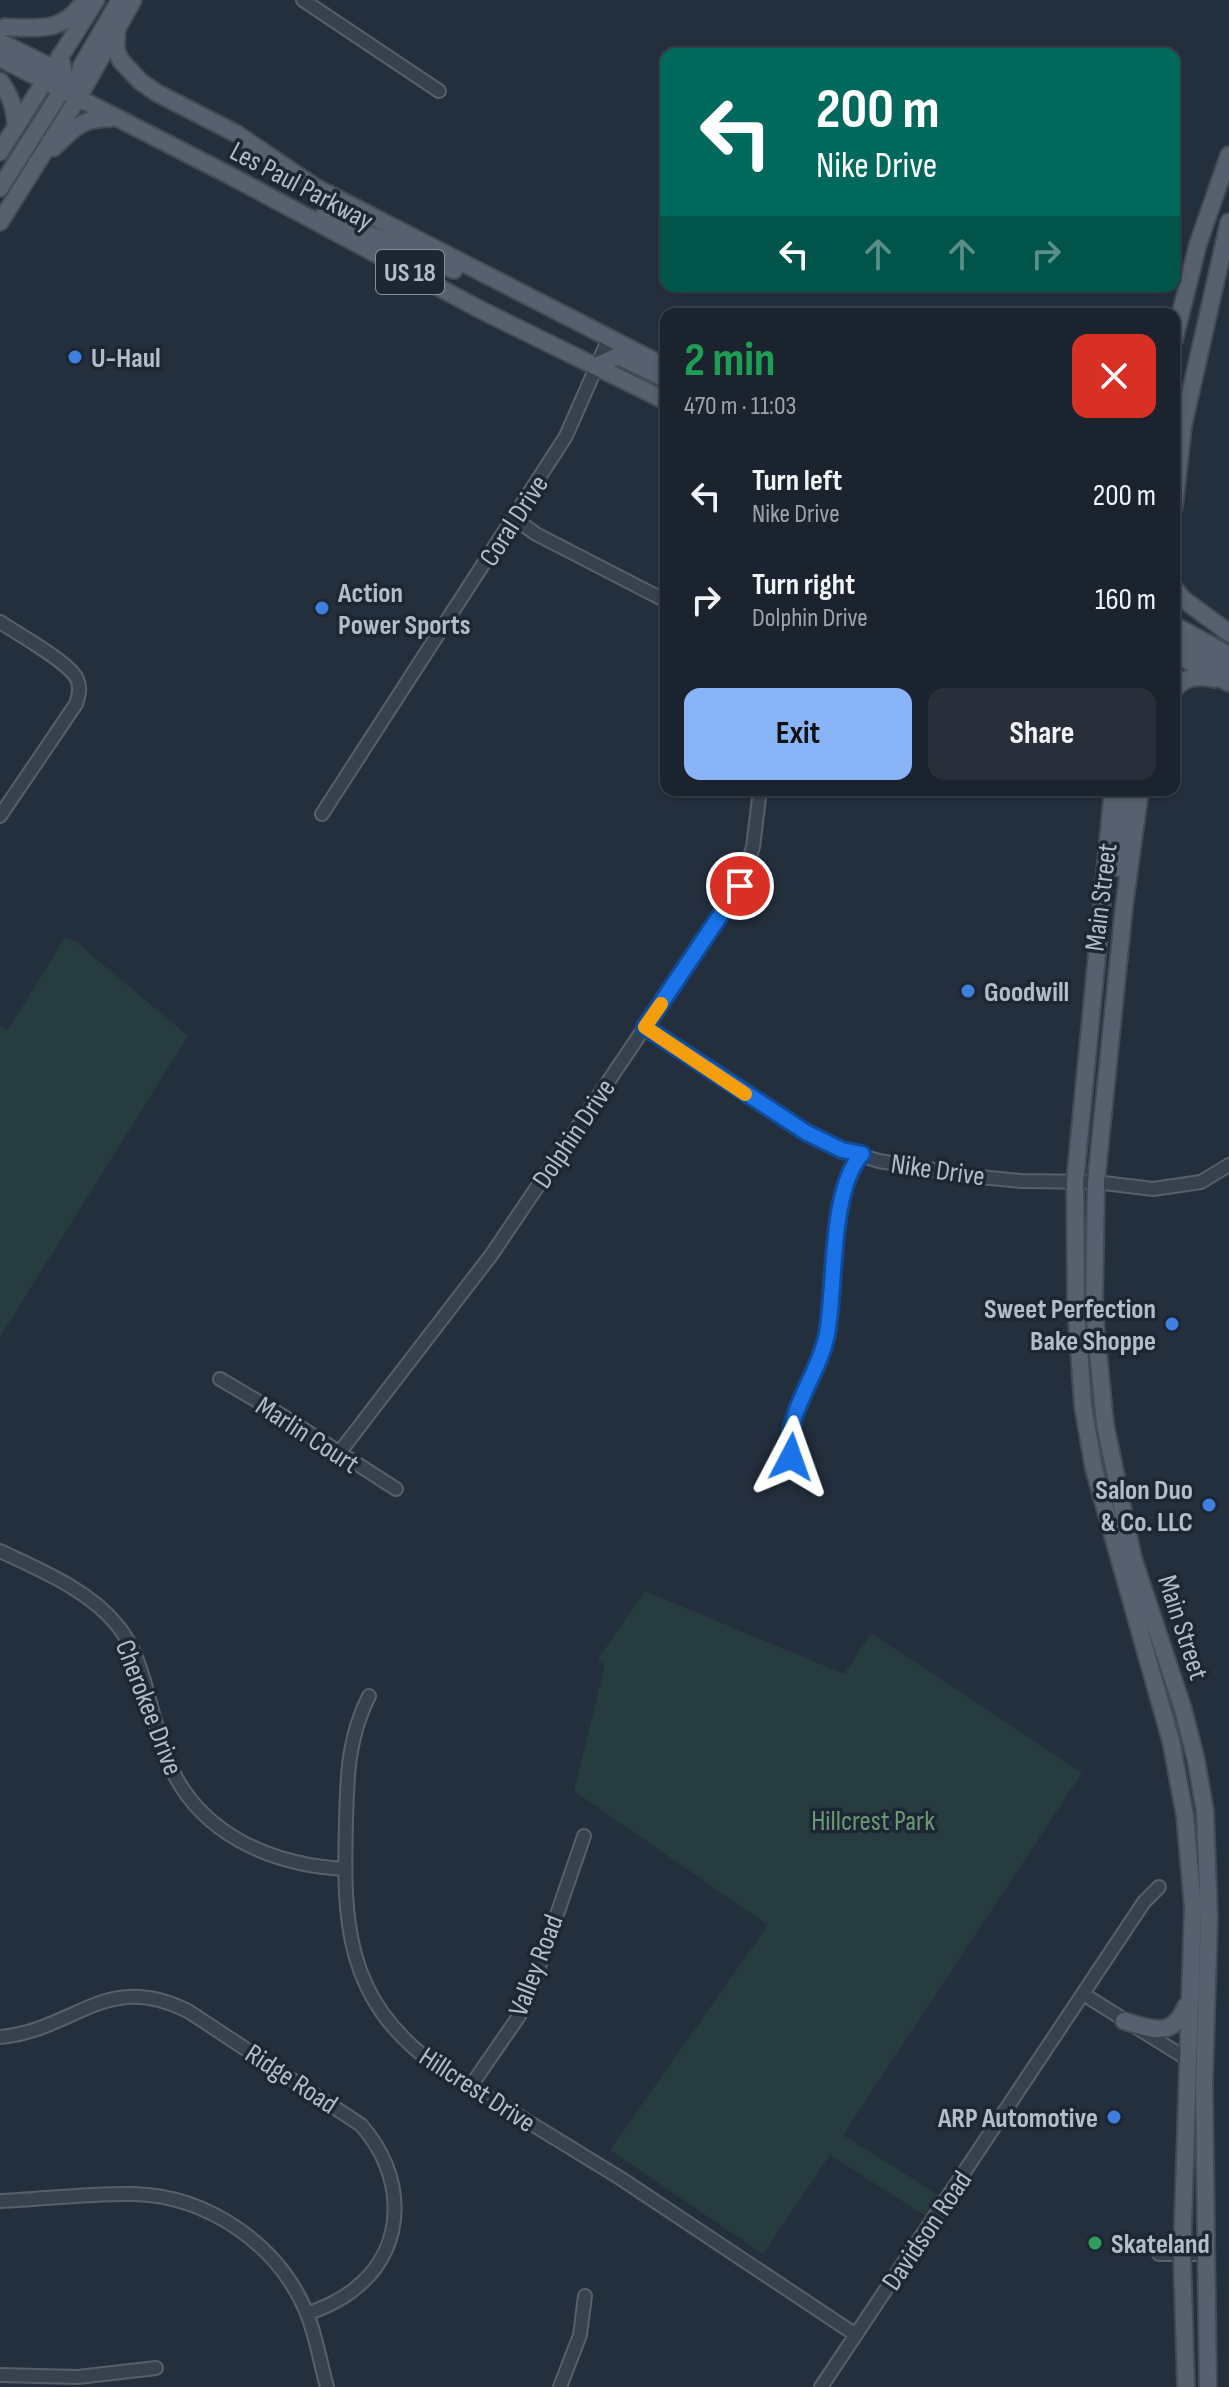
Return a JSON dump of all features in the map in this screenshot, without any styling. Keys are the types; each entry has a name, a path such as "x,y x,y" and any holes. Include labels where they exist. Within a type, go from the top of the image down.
{"main road":[{"path":"3,34 56,26 77,12 85,0"},
{"path":"0,222 37,162 96,0"},
{"path":"0,188 120,0"},
{"path":"0,152 16,127 117,29 133,0"},
{"name":"Les Paul Parkway","path":"117,29 119,59 141,82 237,134 300,179 660,364"},
{"path":"3,34 69,78"},
{"name":"Les Paul Parkway","path":"0,58 69,78 115,117 481,310 660,398"},
{"path":"0,81 11,97 16,127"},
{"path":"37,162 90,118 115,117"},
{"path":"1180,316 1198,244 1229,155"},
{"path":"227,174 484,283 506,286"},
{"path":"1180,453 1190,392 1229,222"},
{"path":"596,366 618,356 660,376"},
{"path":"1180,404 1190,392"},
{"path":"1180,596 1229,633"},
{"path":"1180,628 1229,655"},
{"path":"1180,641 1229,668"},
{"path":"1180,656 1229,683"},
{"path":"1180,685 1198,676 1229,683"},
{"name":"Main Street","path":"1112,796 1075,1182 1076,1306 1083,1406 1094,1469 1167,1726 1185,1816 1193,1907 1182,2254 1186,2387"},
{"path":"1121,930 1120,858 1125,796"},
{"name":"Main Street","path":"1139,796 1121,930 1096,1182 1094,1310 1105,1424 1133,1558 1176,1685 1199,1773 1205,1811 1209,1918 1204,2065 1208,2387"},
{"path":"1076,1306 1086,1313 1090,1356 1100,1374"},
{"path":"1157,1690 1176,1685"},
{"path":"1167,1726 1186,1721"},
{"path":"1185,1816 1205,1811"},
{"path":"1124,2021 1155,2029 1170,2027 1183,2013 1188,2000"},
{"path":"1185,2342 1192,2360 1194,2387"}],"street":[{"path":"303,0 439,91"},
{"name":"Coral Drive","path":"322,814 566,436 609,338"},
{"path":"514,518 536,534 660,598"},
{"path":"0,622 71,670 79,694 76,704 0,816"},
{"name":"Dolphin Drive","path":"339,1453 492,1254 740,886 753,847 759,796"},
{"name":"Nike Drive","path":"645,1027 807,1133 842,1150 879,1161 952,1174 1021,1181 1096,1182 1153,1189 1180,1187 1212,1177 1229,1165"},
{"path":"791,1457 789,1433 817,1370 827,1335 837,1237 847,1180 851,1166 862,1154"},
{"name":"Marlin Court","path":"220,1379 396,1489"},
{"name":"Cherokee Drive","path":"0,1551 69,1586 92,1601 117,1624 137,1663 168,1762 184,1790 206,1816 243,1844 262,1853 305,1865 345,1869"},
{"name":"Hillcrest Drive","path":"369,1696 358,1718 349,1753 345,1869 348,1932 366,1983 379,2008 414,2049 470,2087 620,2178 856,2335"},
{"name":"Valley Road","path":"470,2087 519,2016 530,1993 584,1836"},
{"name":"Davidson Road","path":"821,2387 1144,1902 1159,1887"},
{"path":"1083,1994 1187,2061 1204,2065"},
{"name":"Ridge Road","path":"0,2037 38,2030 84,2007 106,2000 129,1996 160,1999 188,2011 361,2125 378,2145 389,2168 394,2196 392,2228 385,2249 364,2281 345,2296 307,2314"},
{"path":"0,2201 133,2194 191,2204 230,2223 266,2252 294,2287 307,2314 327,2387"},
{"path":"1159,2254 1207,2254"},
{"path":"560,2387 580,2335 585,2296"},
{"path":"0,2375 78,2377 156,2368"}],"green space":[{"path":"65,937 75,941 188,1036 0,1337 0,1025 8,1030"},
{"name":"Hillcrest Park","path":"645,1591 844,1674 871,1633 1082,1773 843,2135 940,2196 927,2217 830,2155 763,2254 610,2150 768,1925 574,1791 605,1665 598,1659"}],"slow traffic":[{"path":"661,1004 645,1027 745,1094"}],"place":[{"name":"U-Haul","path":"75,357"},
{"name":"Action Power Sports","path":"322,608"},
{"name":"Goodwill","path":"968,991"},
{"name":"Sweet Perfection Bake Shoppe","path":"1172,1324"},
{"name":"Salon Duo & Co. LLC","path":"1209,1505"},
{"name":"ARP Automotive","path":"1114,2117"},
{"name":"Skateland","path":"1095,2243"}],"route":[{"path":"740,886 645,1027 807,1133 842,1150 862,1154 851,1166 847,1180 837,1237 827,1335 820,1362 789,1433 791,1457"}]}
